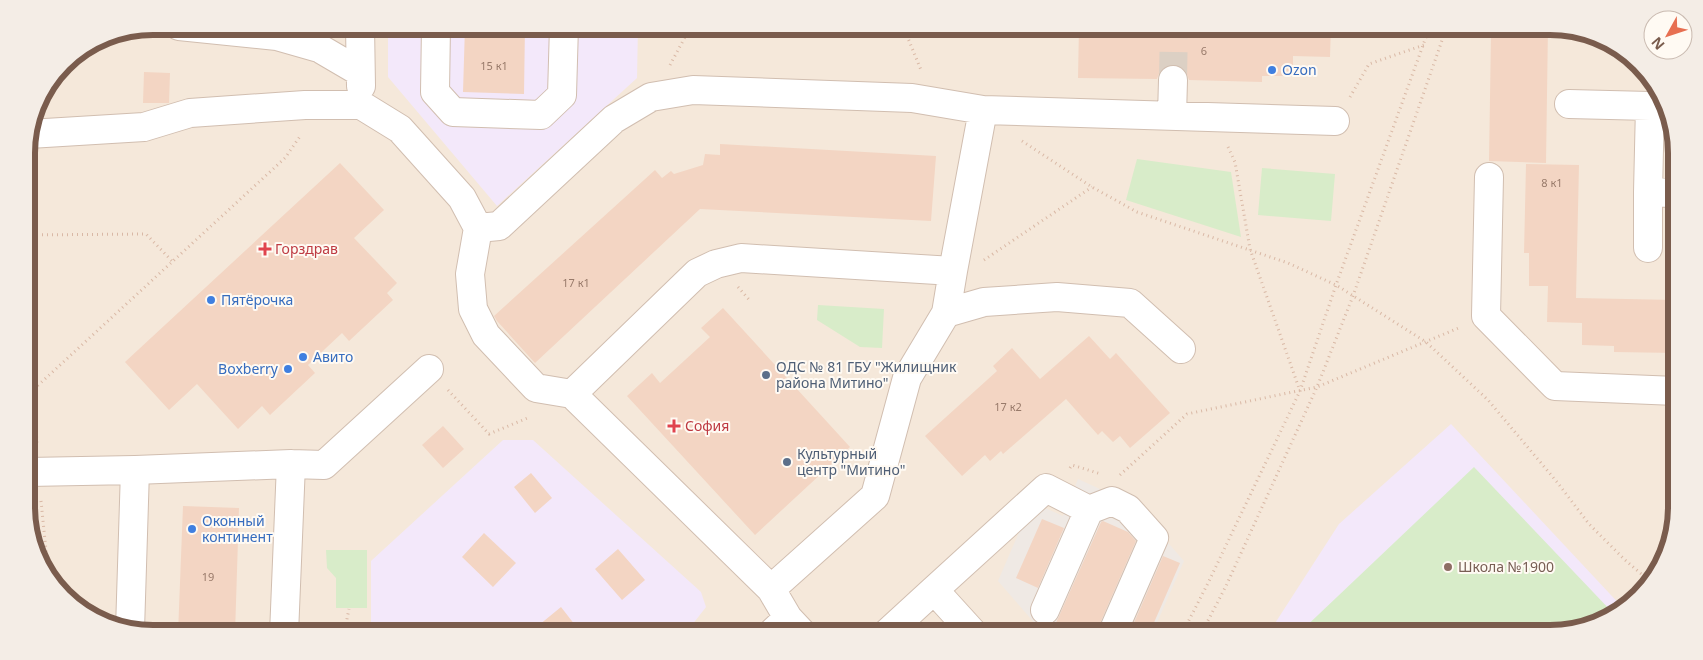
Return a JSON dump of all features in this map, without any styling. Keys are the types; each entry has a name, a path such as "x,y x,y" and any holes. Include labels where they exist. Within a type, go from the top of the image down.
{"lane":[{"path":"267,35 319,48 360,72"},
{"path":"360,35 361,105"},
{"path":"436,35 435,92 453,112 541,115 562,95 564,35"},
{"path":"1172,116 1173,80"},
{"path":"478,228 499,226 614,118 651,97 694,90 912,98 983,110 1335,121"},
{"path":"1569,104 1650,106 1648,248"},
{"path":"37,134 144,127 190,113 305,105 361,105 400,129 462,198 478,228 470,274 473,310 486,335 536,388 572,394 771,589 786,625"},
{"path":"771,589 875,496 907,378 946,313 983,110"},
{"path":"1489,177 1486,316 1554,386 1668,391"},
{"path":"1648,192 1668,193"},
{"path":"572,394 697,273 716,264 741,258 952,276"},
{"path":"946,313 984,302 1057,297 1130,303 1181,349"},
{"path":"35,472 291,464 324,465 429,369"},
{"path":"284,625 291,464"},
{"path":"130,623 135,470"},
{"path":"896,625 1046,488 1089,510"},
{"path":"1045,610 1089,510 1112,501 1128,509 1154,538 1116,625"},
{"path":"934,590 966,625"}],"path":[{"path":"669,65 686,35"},
{"path":"907,35 934,102"},
{"path":"1187,625 1300,391 1336,285 1427,35"},
{"path":"1206,625 1317,387 1353,296 1444,35"},
{"path":"1335,121 1369,64 1424,44"},
{"path":"35,388 285,158 305,128"},
{"path":"1021,140 1092,187 1137,212 1288,263 1336,285 1426,342 1488,400 1557,482 1588,524 1644,578"},
{"path":"1235,162 1250,249 1300,391"},
{"path":"952,276 1092,187"},
{"path":"35,235 146,234 172,262"},
{"path":"1115,479 1187,414 1317,387 1486,316"},
{"path":"429,369 489,434 532,416"},
{"path":"1046,488 1072,465 1107,476"},
{"path":"35,479 46,557"},
{"path":"346,625 349,609"}],"shaded area":[{"path":"388,35 638,35 637,78 497,206 388,77"},
{"path":"1550,35 1588,41 1616,55 1639,75 1659,108 1667,138 1668,515 1662,545 1648,573 1639,585 1622,601 1588,619 1558,625 153,625 130,623 115,619 87,605 64,585 47,559 37,530 35,507 35,145 39,122 47,101 59,81 75,64 108,44 138,36"},
{"name":"Школа №1900","path":"1451,424 1619,603 1588,619 1558,625 1274,625 1339,524"},
{"path":"503,440 533,440 701,592 706,607 692,625 371,625 371,561"},
{"path":"1078,479 1135,505 1184,561 1156,625 1036,625 998,581 1032,502 1063,516"}],"green space":[{"path":"1137,159 1231,172 1241,237 1126,200"},
{"path":"1262,168 1335,174 1331,221 1258,215"},
{"path":"818,305 884,309 882,348 860,347 817,320"},
{"path":"1474,467 1609,609 1588,619 1558,625 1307,625"},
{"path":"326,550 367,550 367,608 336,608 336,578 327,568"}],"building":[{"path":"465,35 525,35 524,94 463,92"},
{"path":"1079,35 1331,35 1330,57 1293,56 1293,76 1262,76 1262,82 1189,80 1182,67 1173,64 1160,71 1157,79 1078,78"},
{"path":"1491,35 1548,35 1546,163 1489,161"},
{"path":"144,72 170,73 169,103 143,103"},
{"path":"720,144 936,156 931,221 700,209 535,363 494,316 655,170 662,178 671,171 674,174 703,165 705,154 720,155"},
{"path":"340,163 384,210 354,238 397,283 387,293 393,300 349,341 342,333 308,365 315,373 270,415 262,406 238,429 197,384 169,410 125,362"},
{"path":"1526,164 1579,165 1576,298 1668,300 1668,353 1614,352 1614,346 1582,345 1582,323 1547,322 1548,286 1529,286 1529,253 1524,253"},
{"path":"723,308 850,447 755,535 627,396 652,373 660,383 710,337 701,328"},
{"path":"1089,336 1110,359 1116,353 1170,413 1130,448 1120,436 1113,442 1102,431 1098,435 1066,399 1003,454 1001,451 990,461 985,455 962,476 925,436 997,371 993,366 1012,348 1040,379"},
{"path":"443,426 464,449 443,468 422,445"},
{"path":"531,473 552,498 535,513 514,487"},
{"path":"183,506 239,508 235,625 178,625"},
{"path":"1042,519 1064,528 1038,588 1016,578"},
{"path":"1103,521 1128,532 1136,541 1099,625 1055,625"},
{"path":"484,533 516,563 493,587 462,557"},
{"path":"618,549 645,580 622,600 595,569"},
{"path":"1163,556 1180,563 1153,625 1133,625"},
{"path":"561,607 575,625 539,625"}],"tunnel":[{"path":"1173,80 1174,35"}],"place":[{"name":"Ozon","path":"1272,70"},
{"name":"Горздрав","path":"265,249"},
{"name":"Пятёрочка","path":"211,300"},
{"name":"Авито","path":"303,357"},
{"name":"Boxberry","path":"288,369"},
{"name":"ОДС № 81 ГБУ \"Жилищник района Митино\"","path":"766,375"},
{"name":"София","path":"674,426"},
{"name":"Культурный центр \"Митино\"","path":"787,462"},
{"name":"Оконный континент","path":"192,529"},
{"name":"Школа №1900","path":"1448,567"}]}
